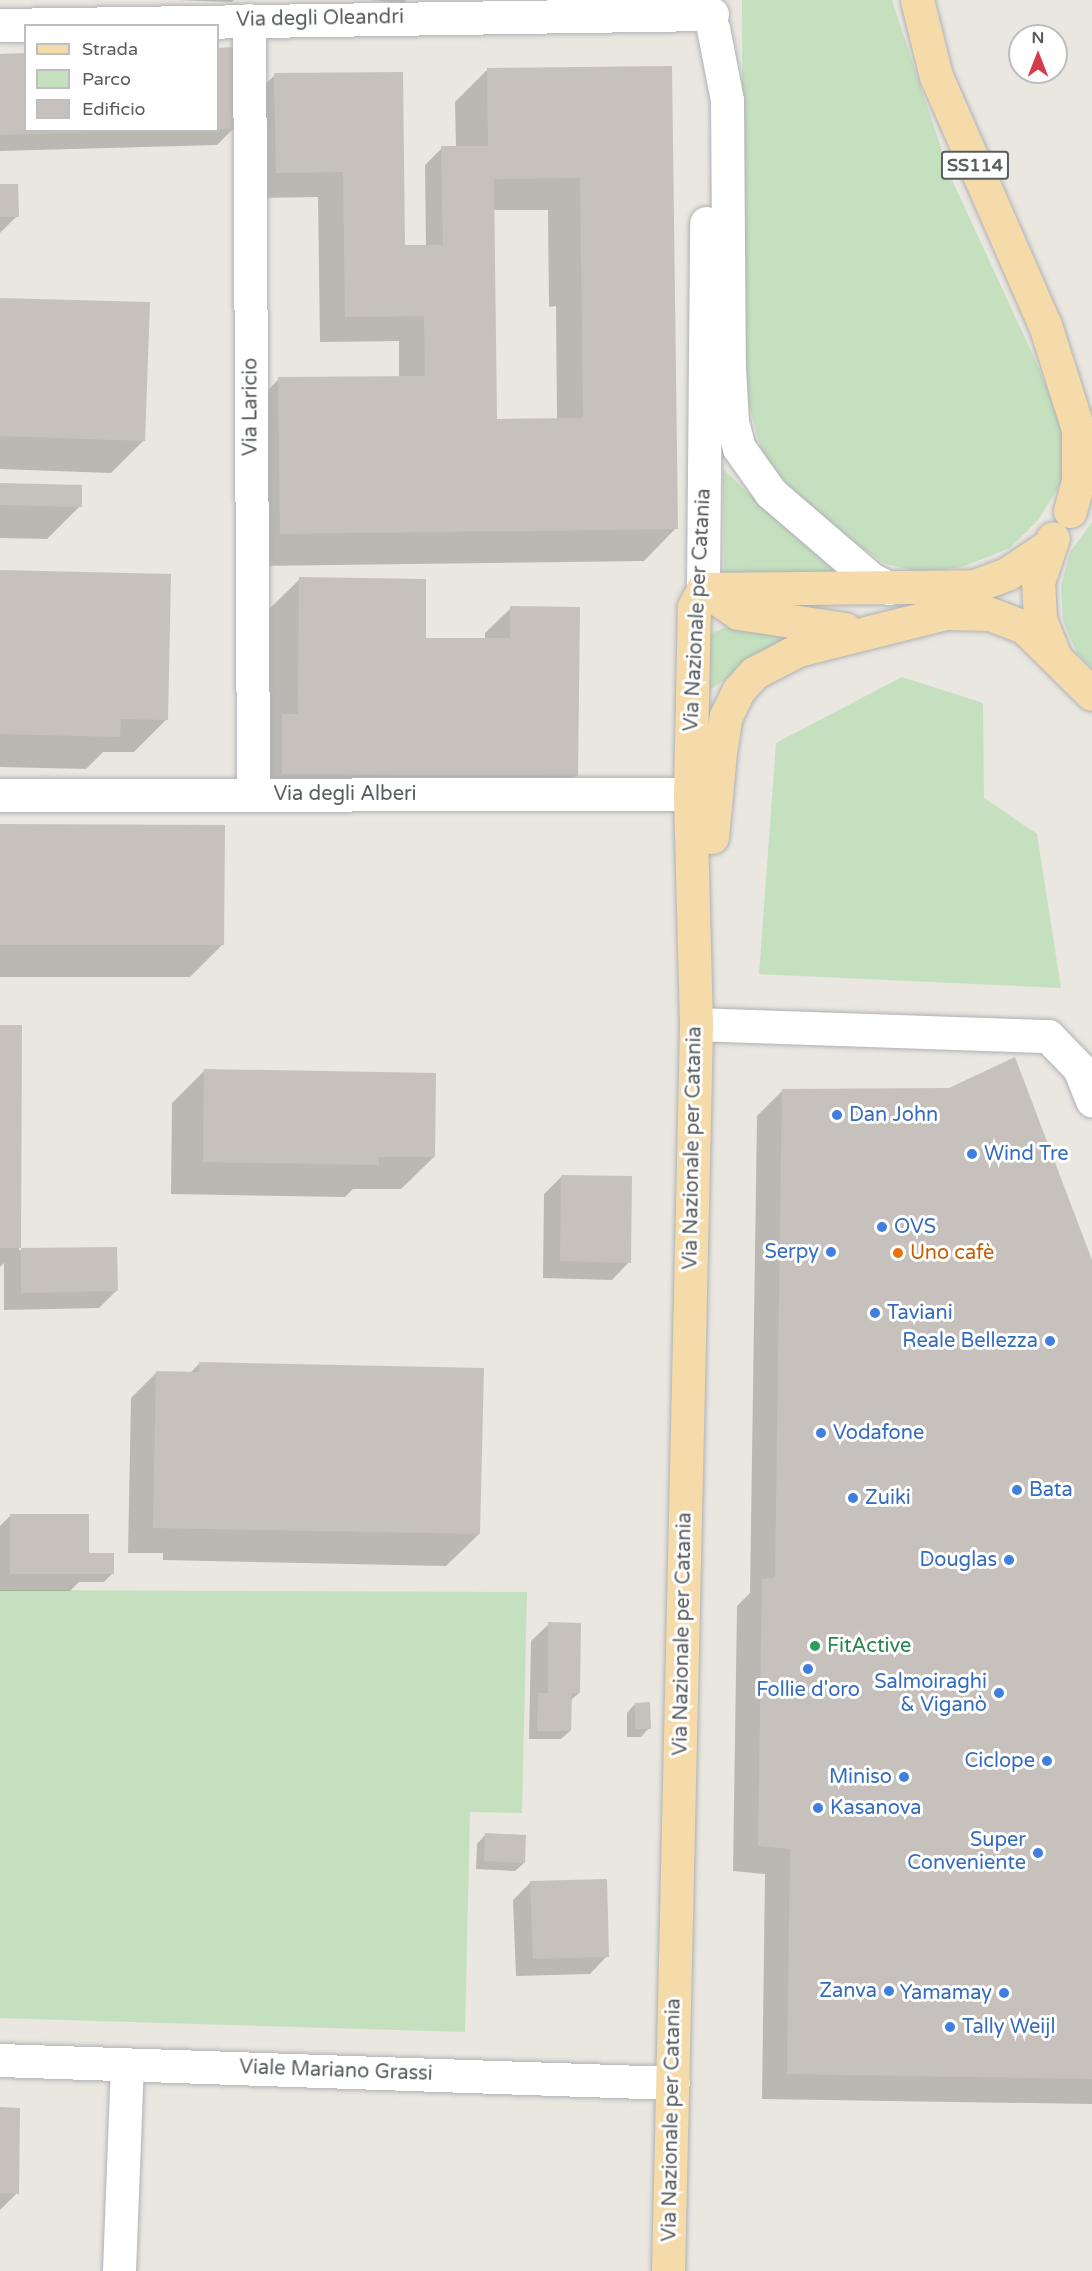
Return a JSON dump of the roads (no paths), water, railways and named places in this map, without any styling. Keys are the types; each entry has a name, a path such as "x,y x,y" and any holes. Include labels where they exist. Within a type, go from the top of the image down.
{"main road":[{"name":"SS114","path":"917,0 936,76 1045,325"},
{"path":"1045,325 1092,400"},
{"path":"703,589 975,586 1006,574 1047,547 1081,502 1078,482 1078,429 1045,325"},
{"path":"1047,547 1038,582 1040,619 1054,653 1067,673 1092,694"},
{"path":"703,589 738,613 864,631"},
{"name":"Via Nazionale per Catania","path":"668,2271 702,794 694,607 703,589"},
{"path":"702,794 726,716 738,691 754,673 798,650 864,631 945,613 990,614 1024,627 1054,653"}],"street":[{"path":"34,24 35,0"},
{"name":"Via degli Oleandri","path":"77,24 249,20 371,9 463,8 712,14"},
{"path":"712,14 728,100 729,368 732,422 739,448 771,493 871,579 889,588"},
{"name":"Via Nazionale per Catania","path":"703,589 707,86 712,14"},
{"name":"Via Laricio","path":"249,20 253,794"},
{"name":"Via degli Oleandri","path":"0,25 24,25"},
{"name":"Via degli Alberi","path":"0,795 702,794"},
{"path":"696,1024 1048,1036 1079,1068 1092,1101"},
{"name":"Viale Mariano Grassi","path":"0,2061 673,2083"},
{"path":"119,2271 127,2065"}],"place":[{"name":"Dan John","path":"837,1115"},
{"name":"Wind Tre","path":"972,1154"},
{"name":"OVS","path":"882,1227"},
{"name":"Serpy","path":"831,1252"},
{"name":"Uno cafè","path":"898,1253"},
{"name":"Taviani","path":"875,1313"},
{"name":"Reale Bellezza","path":"1050,1341"},
{"name":"Vodafone","path":"821,1433"},
{"name":"Bata","path":"1017,1490"},
{"name":"Zuiki","path":"853,1498"},
{"name":"Douglas","path":"1009,1560"},
{"name":"FitActive","path":"815,1646"},
{"name":"Follie d'oro","path":"808,1669"},
{"name":"Salmoiraghi & Viganò","path":"999,1693"},
{"name":"Ciclope","path":"1047,1761"},
{"name":"Miniso","path":"904,1777"},
{"name":"Kasanova","path":"818,1808"},
{"name":"Super Conveniente","path":"1038,1853"},
{"name":"Zanva","path":"889,1991"},
{"name":"Yamamay","path":"1004,1993"},
{"name":"Tally Weijl","path":"950,2027"}]}
